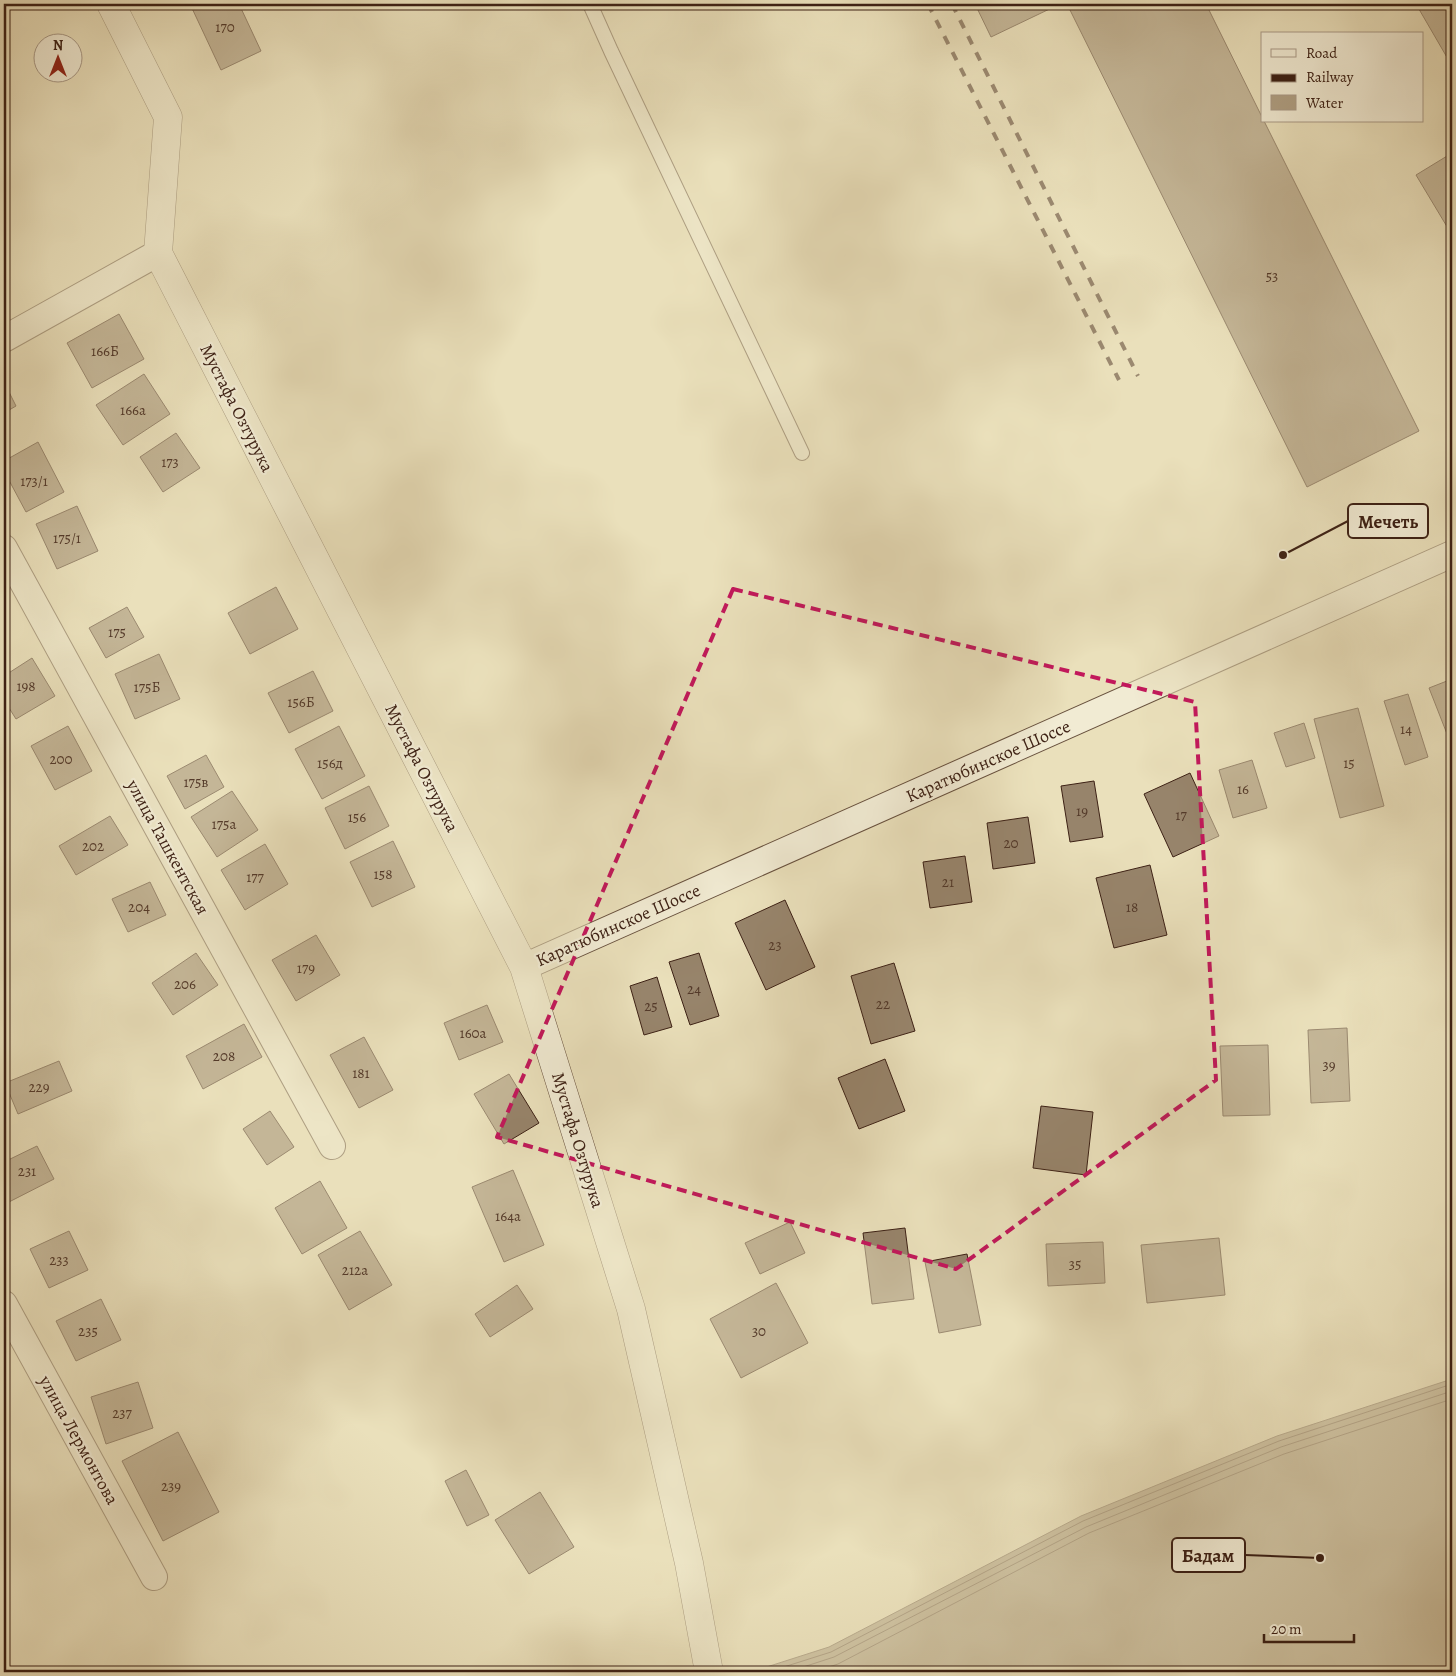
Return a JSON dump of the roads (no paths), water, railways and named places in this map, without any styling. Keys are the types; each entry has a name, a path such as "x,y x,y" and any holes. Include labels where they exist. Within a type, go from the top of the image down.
{"street":[{"path":"4,339 158,253 168,117 111,4"},
{"name":"Мустафа Озтурука","path":"158,253 524,967 631,1309 689,1563 709,1672"},
{"name":"улица Ташкентская","path":"4,548 332,1146"},
{"name":"Каратюбинское Шоссе","path":"524,967 1452,554"},
{"name":"улица Лермонтова","path":"4,1304 154,1577"}],"lane":[{"path":"590,4 802,453"}],"water":[{"path":"1452,1379 1452,1672 751,1672 829,1647 1081,1516 1277,1436"}],"railway":[{"path":"928,4 1119,380"},
{"path":"952,4 1138,376"}],"place":[{"name":"Мечеть","path":"1283,555"},
{"name":"Бадам","path":"1320,1558"}]}
